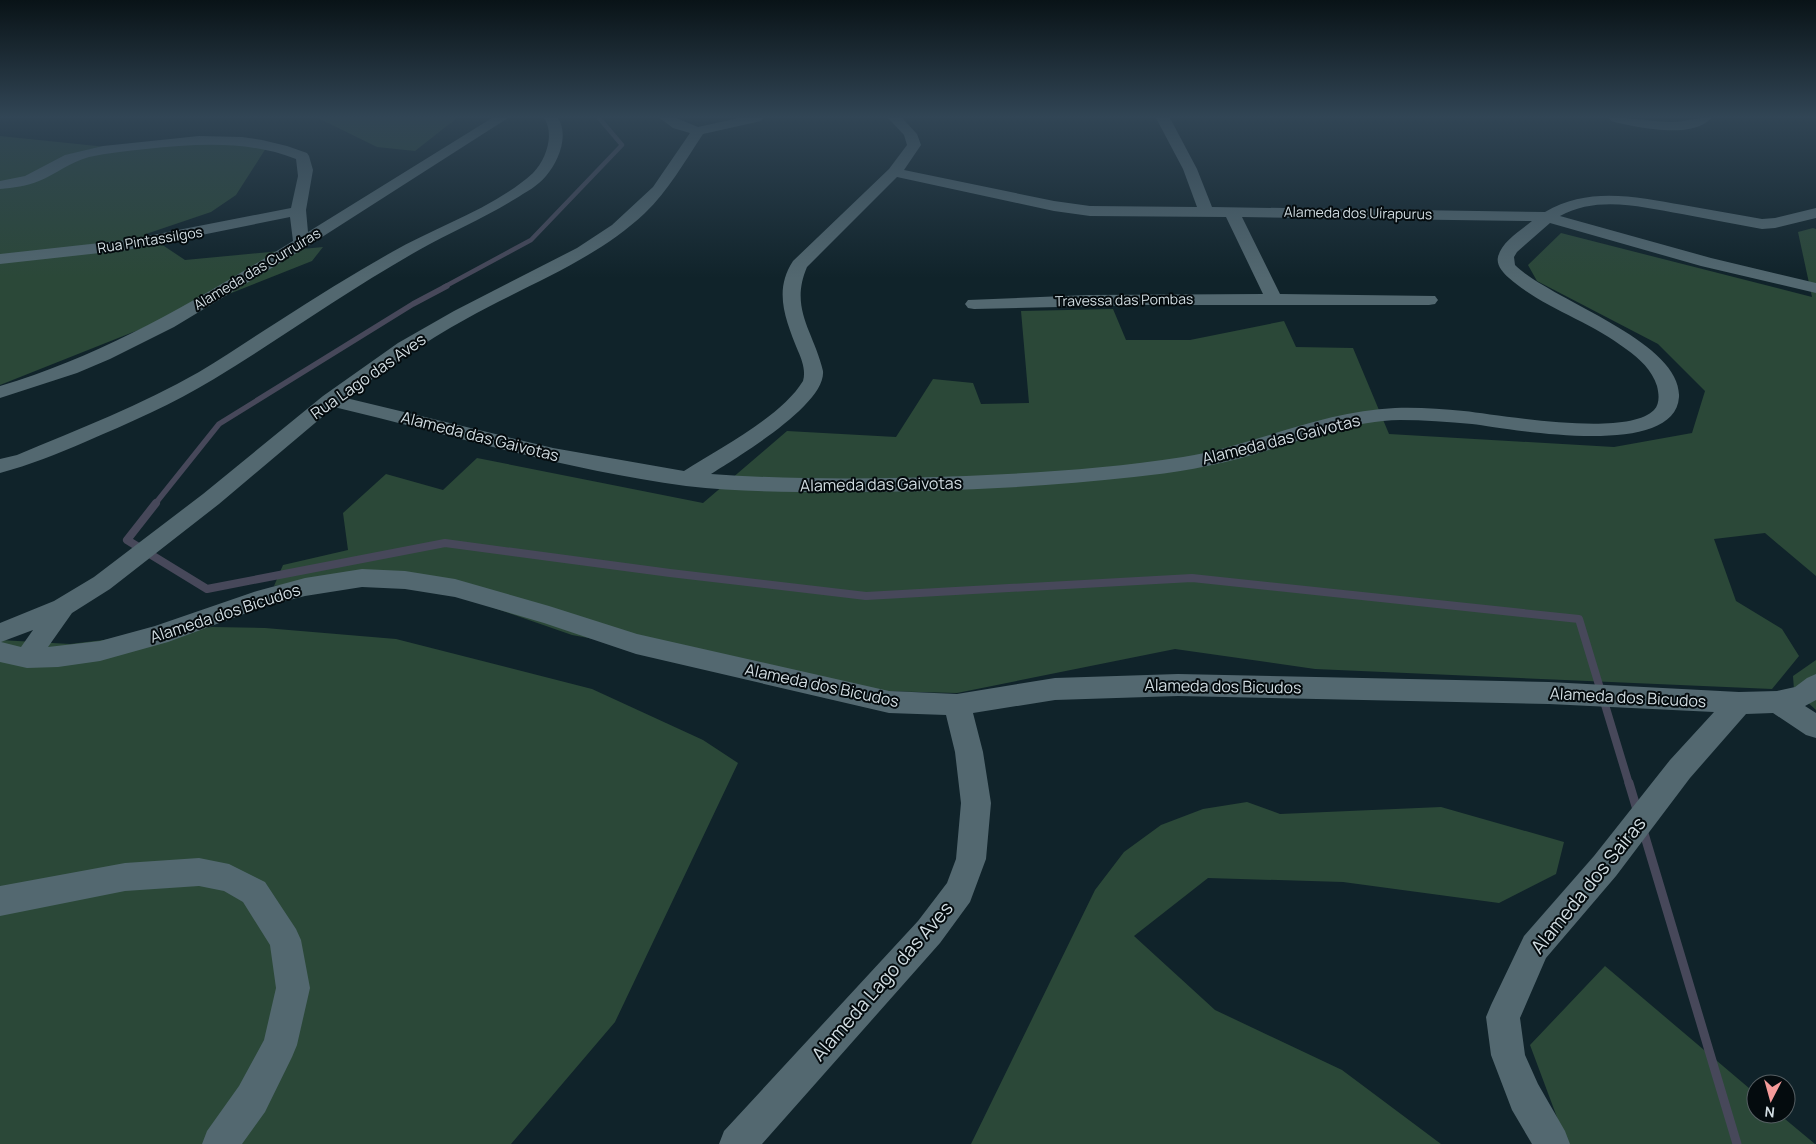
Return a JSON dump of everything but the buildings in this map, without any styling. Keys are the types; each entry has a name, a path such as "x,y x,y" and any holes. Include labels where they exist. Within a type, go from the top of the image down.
{"street":[{"path":"0,185 37,177 46,171"},
{"path":"302,243 298,211 306,171"},
{"name":"Alameda das Curruíras","path":"0,392 71,370 106,356 198,306 416,171"},
{"path":"0,466 24,460 134,414 207,375 335,292 414,246 492,207 524,187 542,171"},
{"name":"Rua Lago das Aves","path":"0,633 63,607 102,583 330,400 404,347 460,314 583,251 618,228 640,210 658,190 671,171"},
{"path":"1191,171 1206,211"},
{"path":"688,478 773,422 804,396 814,380 813,366 789,300 792,280 800,266 894,172"},
{"name":"Alameda dos Uírapurus","path":"894,172 1054,206 1090,211 1231,211 1546,217 1707,262 1816,288"},
{"name":"Alameda das Gaivotas","path":"330,400 587,461 688,478 761,484 869,486 962,483 1088,475 1171,466 1240,452 1353,418 1380,415 1432,415 1571,430 1610,430 1640,424 1662,414 1670,394 1666,379 1655,363 1625,339 1542,293 1516,276 1508,265 1506,256 1512,246 1546,217 1572,205 1601,199 1630,200 1762,224 1775,223 1816,213"},
{"name":"Rua Pintassilgos","path":"0,259 127,245 298,211"},
{"path":"1231,211 1274,298"},
{"name":"Travessa das Pombas","path":"974,304 1075,300 1274,298 1429,300"},
{"path":"0,478 24,460"},
{"name":"Alameda dos Bicudos","path":"0,652 26,658 58,657 100,650 159,635 257,600 305,586 362,578 406,580 464,591 549,615 636,644 889,702 958,705 1055,689 1178,685 1549,692 1739,703 1777,702 1803,696 1816,685"},
{"path":"26,658 63,607"},
{"path":"1777,702 1816,728"},
{"name":"Alameda dos Sairas","path":"1552,1144 1525,1098 1508,1055 1503,1017 1535,947 1605,866 1680,769 1739,703"},
{"name":"Alameda Lago das Aves","path":"737,1144 929,932 959,892 971,858 976,803 969,752 958,705"},
{"path":"0,901 126,878 199,872 229,878 254,892 285,940 293,988 280,1045 252,1099 220,1144"}],"green space":[{"path":"0,171 251,171 236,195 211,212 146,234 185,260 323,247 312,261 0,385"},
{"path":"1816,229 1816,576 1765,533 1714,539 1736,601 1782,629 1799,656 1772,689 1315,669 1175,649 957,693 880,691 572,635 388,571 274,586 283,565 348,550 343,513 386,474 443,490 477,458 703,503 787,431 896,437 933,379 973,383 981,404 1029,403 1021,311 1113,309 1126,340 1190,340 1284,321 1296,347 1353,348 1389,434 1614,447 1692,433 1705,391 1658,344 1537,281 1528,265 1561,233 1812,297 1798,232"},
{"path":"212,627 265,628 396,639 592,689 703,740 738,763 615,1022 511,1144 0,1144 0,640 70,644"},
{"path":"1816,660 1816,710 1794,690 1793,676"},
{"path":"1247,802 1280,814 1441,807 1564,842 1556,874 1499,903 1343,882 1208,878 1134,936 1215,1010 1342,1070 1441,1144 971,1144 1095,890 1124,852 1161,825 1203,809"},
{"path":"1605,966 1746,1086 1746,1124 1791,1124 1815,1144 1567,1144 1530,1045"}],"waterway":[{"path":"444,287 531,240 597,171"},
{"path":"155,504 219,424 413,304 447,286"},
{"path":"156,503 127,540 207,589 445,543 670,573 866,596 1192,578 1579,619 1629,784"},
{"path":"1629,783 1638,813"},
{"path":"1643,830 1737,1144"}]}
